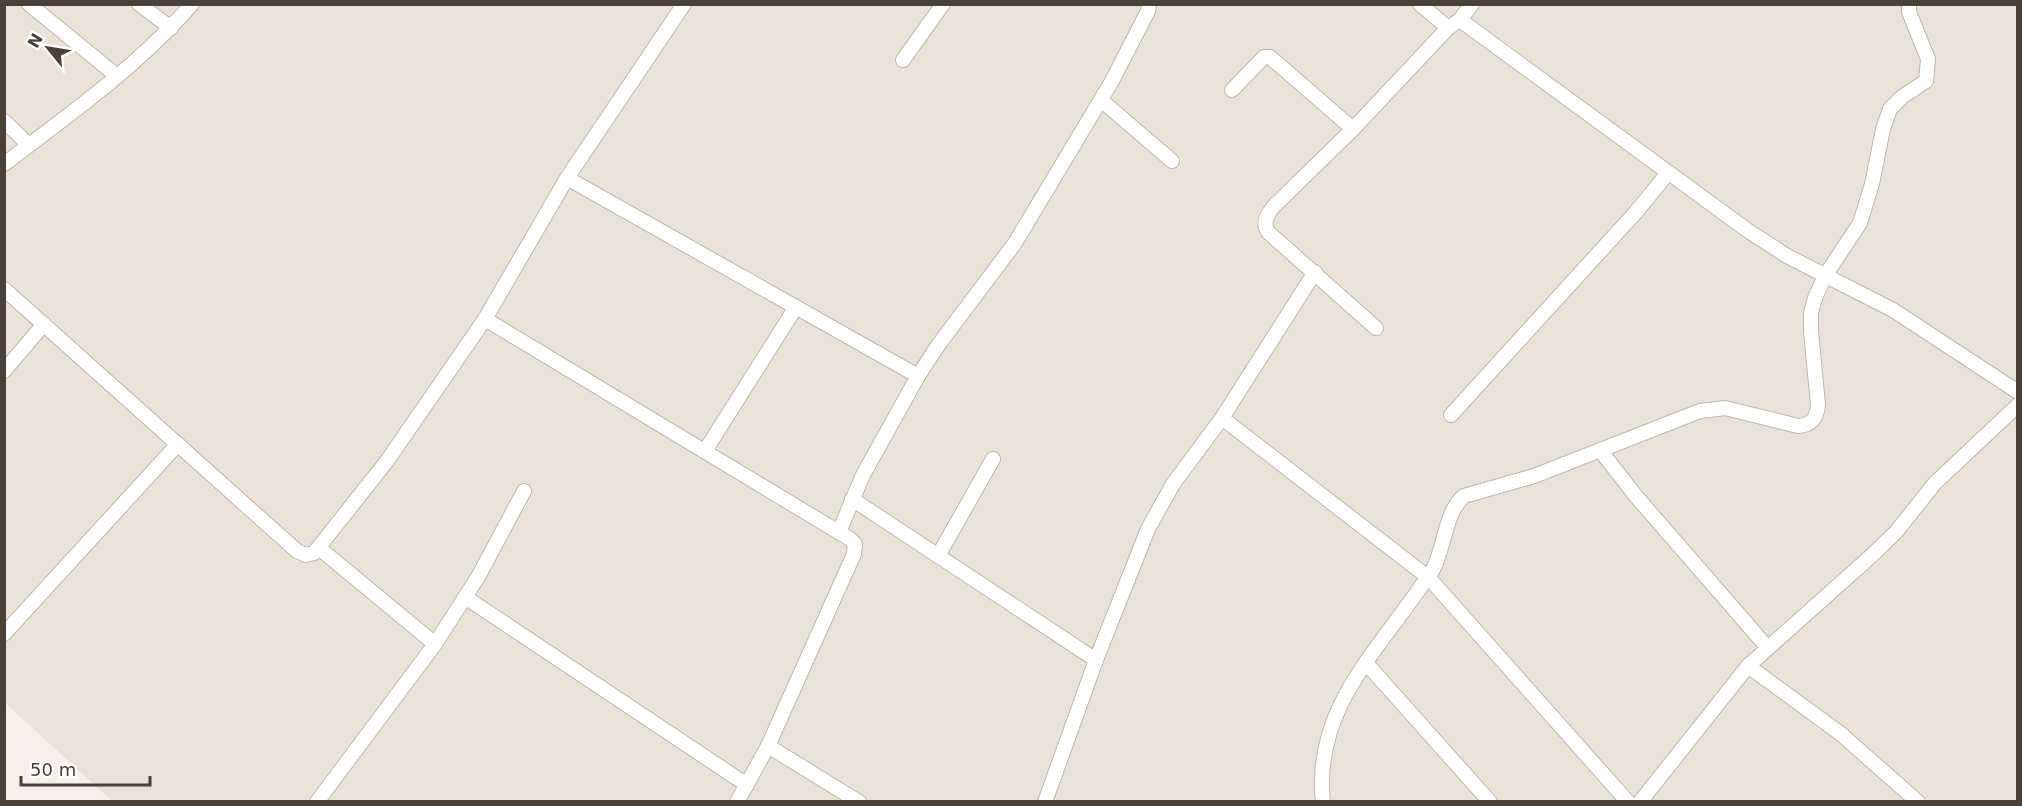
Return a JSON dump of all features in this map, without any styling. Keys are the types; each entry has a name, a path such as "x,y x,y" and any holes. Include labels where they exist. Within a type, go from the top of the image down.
{"street":[{"path":"29,4 117,76"},
{"path":"139,4 171,28"},
{"path":"4,164 117,76 171,28 192,4"},
{"path":"4,289 297,551 310,555 319,549 387,461 485,319 567,178 684,4"},
{"path":"903,60 943,4"},
{"path":"838,532 852,499 918,376 939,344 1015,243 1101,100 1133,42 1149,4"},
{"path":"1420,4 1448,28"},
{"path":"1376,328 1269,233 1265,226 1265,219 1275,204 1353,129 1448,28 1460,20 1472,4"},
{"path":"1323,801 1323,762 1330,730 1341,701 1429,578 1456,505 1464,496 1534,476 1700,411 1714,408 1740,410 1798,426 1810,423 1815,417 1818,405 1811,314 1815,298 1825,276 1860,223 1890,109 1902,97 1926,81 1928,59 1909,12 1909,4"},
{"path":"1460,20 1747,230 1787,256 1893,310 2018,392"},
{"path":"1232,90 1264,57 1270,57 1353,129"},
{"path":"1101,100 1172,161"},
{"path":"4,121 29,145"},
{"path":"1451,415 1636,212 1668,172"},
{"path":"567,178 918,376"},
{"path":"1045,801 1096,660 1141,544 1158,508 1173,483 1222,418 1315,272"},
{"path":"705,451 796,307"},
{"path":"485,319 853,541 856,550 768,746 737,801"},
{"path":"4,371 44,324"},
{"path":"1640,801 1748,666 1887,540 1935,483 2018,405"},
{"path":"1222,418 1429,578 1628,801"},
{"path":"4,634 178,444"},
{"path":"1600,450 1635,495 1767,647"},
{"path":"938,556 993,459"},
{"path":"317,801 435,644 478,577 524,491"},
{"path":"852,499 1096,660"},
{"path":"319,549 435,644"},
{"path":"465,597 747,785"},
{"path":"1366,663 1490,801"},
{"path":"1748,666 1841,734 1918,801"},
{"path":"768,746 859,801"}],"shaded area":[{"path":"4,5 2017,5 2017,801 112,801 5,703"}]}
